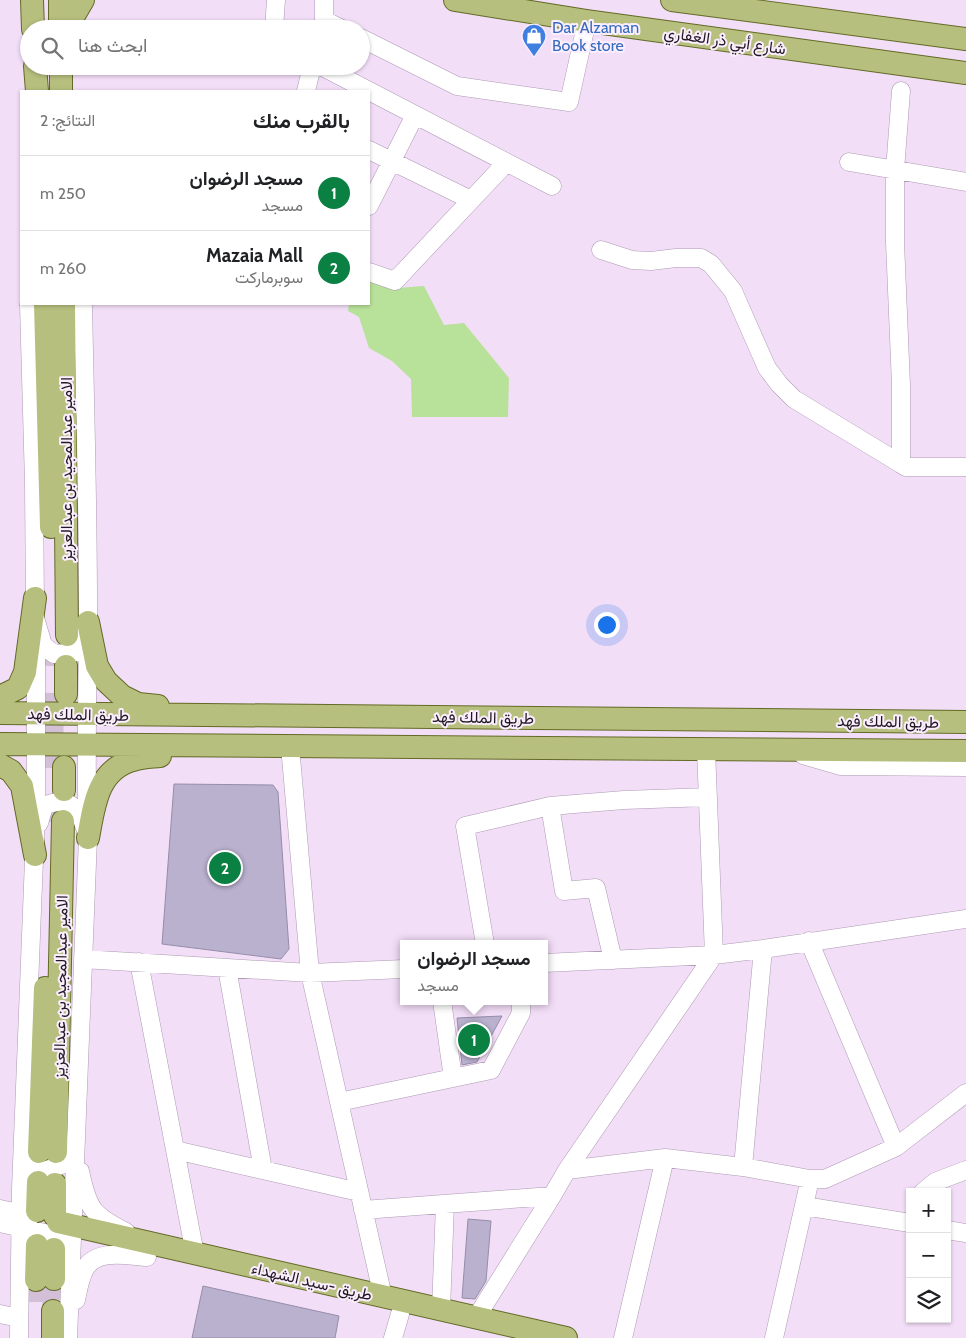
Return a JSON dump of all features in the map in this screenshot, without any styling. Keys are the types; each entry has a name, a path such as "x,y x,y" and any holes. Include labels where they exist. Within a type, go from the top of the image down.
{"main road":[{"path":"60,0 60,20"},
{"path":"71,20 83,0"},
{"name":"شارع أبي ذر الغفاري","path":"454,0 587,21 966,73"},
{"name":"شارع أبي ذر الغفاري","path":"672,0 966,39"},
{"path":"36,75 37,90"},
{"path":"61,75 61,90"},
{"name":"الامير عبدالمجيد بن عبدالعزيز","path":"44,305 60,635 64,305"},
{"path":"0,697 18,688 24,672 35,608"},
{"path":"88,622 97,666 106,681 122,696 138,704 251,715"},
{"path":"60,666 60,693"},
{"name":"طريق الملك فهد","path":"0,713 966,722"},
{"name":"طريق الملك فهد","path":"0,744 966,751"},
{"path":"88,838 96,797 103,781 119,765 134,759 248,746"},
{"path":"0,765 11,771 22,786 35,851"},
{"path":"58,768 58,791"},
{"name":"الامير عبدالمجيد بن عبدالعزيز","path":"48,1150 57,821"},
{"path":"45,1279 37,1226 47,1183"},
{"name":"طريق -سيد الشهداء","path":"37,1226 149,1250 400,1314 505,1338"},
{"name":"طريق -سيد الشهداء","path":"149,1250 195,1254 566,1338"},
{"path":"40,1311 63,1336"},
{"path":"37,1338 40,1311"}],"street":[{"path":"275,20 276,0"},
{"path":"324,0 324,20"},
{"path":"370,42 457,86 569,102 587,21"},
{"path":"306,90 310,75"},
{"path":"338,75 367,90"},
{"path":"901,91 895,170 895,242 901,385 901,464"},
{"path":"370,92 552,186"},
{"path":"370,204 415,115"},
{"path":"370,150 471,200"},
{"path":"849,162 966,182"},
{"path":"370,272 395,281 506,163"},
{"path":"601,250 632,260 651,261 700,258 710,264 734,291 768,368 779,384 794,399 906,467 966,467"},
{"path":"29,305 34,483 35,851 48,1150 37,1226 40,1311"},
{"path":"19,1338 40,1311 37,1226 48,1150 83,959 88,838 86,745 88,715 88,526 83,305"},
{"path":"35,608 43,645 54,654 78,652 81,648 88,622"},
{"path":"290,746 310,973 383,1297"},
{"path":"476,1318 567,1170 714,955 706,749"},
{"path":"786,750 841,766 966,767"},
{"path":"484,940 465,826 550,806 708,796"},
{"path":"35,851 44,806 54,802 68,804 77,809 83,820 88,838"},
{"path":"550,806 564,891 596,888 613,960"},
{"path":"548,963 714,955 966,919"},
{"path":"809,942 896,1147"},
{"path":"743,1167 763,949"},
{"path":"83,959 310,973 400,969"},
{"path":"139,962 195,1254"},
{"path":"227,968 263,1170"},
{"path":"443,1005 454,1078"},
{"path":"339,1102 491,1070 521,1013 521,1005"},
{"path":"567,1170 665,1158 743,1167 810,1179 825,1179 896,1147 966,1093"},
{"path":"48,1150 86,1198 93,1210 104,1221 149,1250"},
{"path":"175,1150 359,1192"},
{"path":"623,1338 665,1158"},
{"path":"928,1188 935,1182 966,1170"},
{"path":"774,1338 810,1179"},
{"path":"363,1210 552,1196"},
{"path":"441,1310 445,1204"},
{"path":"804,1206 906,1217"},
{"path":"951,1231 966,1233"},
{"path":"63,1336 85,1268 96,1258 104,1255 149,1250"},
{"path":"0,1314 40,1311"},
{"path":"393,1338 400,1314"}],"green space":[{"path":"370,278 397,288 424,286 444,325 464,323 509,378 508,417 412,417 411,379 392,361 369,348 359,317 348,311 349,305 370,305"}],"building":[{"path":"174,784 273,785 278,792 289,949 281,959 162,944"},
{"path":"502,1016 477,1062 462,1065 457,1018"},
{"path":"468,1219 491,1221 486,1281 475,1299 462,1298"},
{"path":"203,1286 339,1316 335,1338 192,1338"}],"tunnel":[{"path":"53,666 54,635"},
{"path":"52,768 53,693"},
{"path":"51,822 52,791"},
{"path":"53,1311 54,1279"},
{"path":"36,1280 37,1312"}],"place":[{"name":"Dar Alzaman Book store","path":"534,57"},
{"name":"Mazaia Mall","path":"225,868"},
{"name":"مسجد الرضوان","path":"474,1040"}]}
